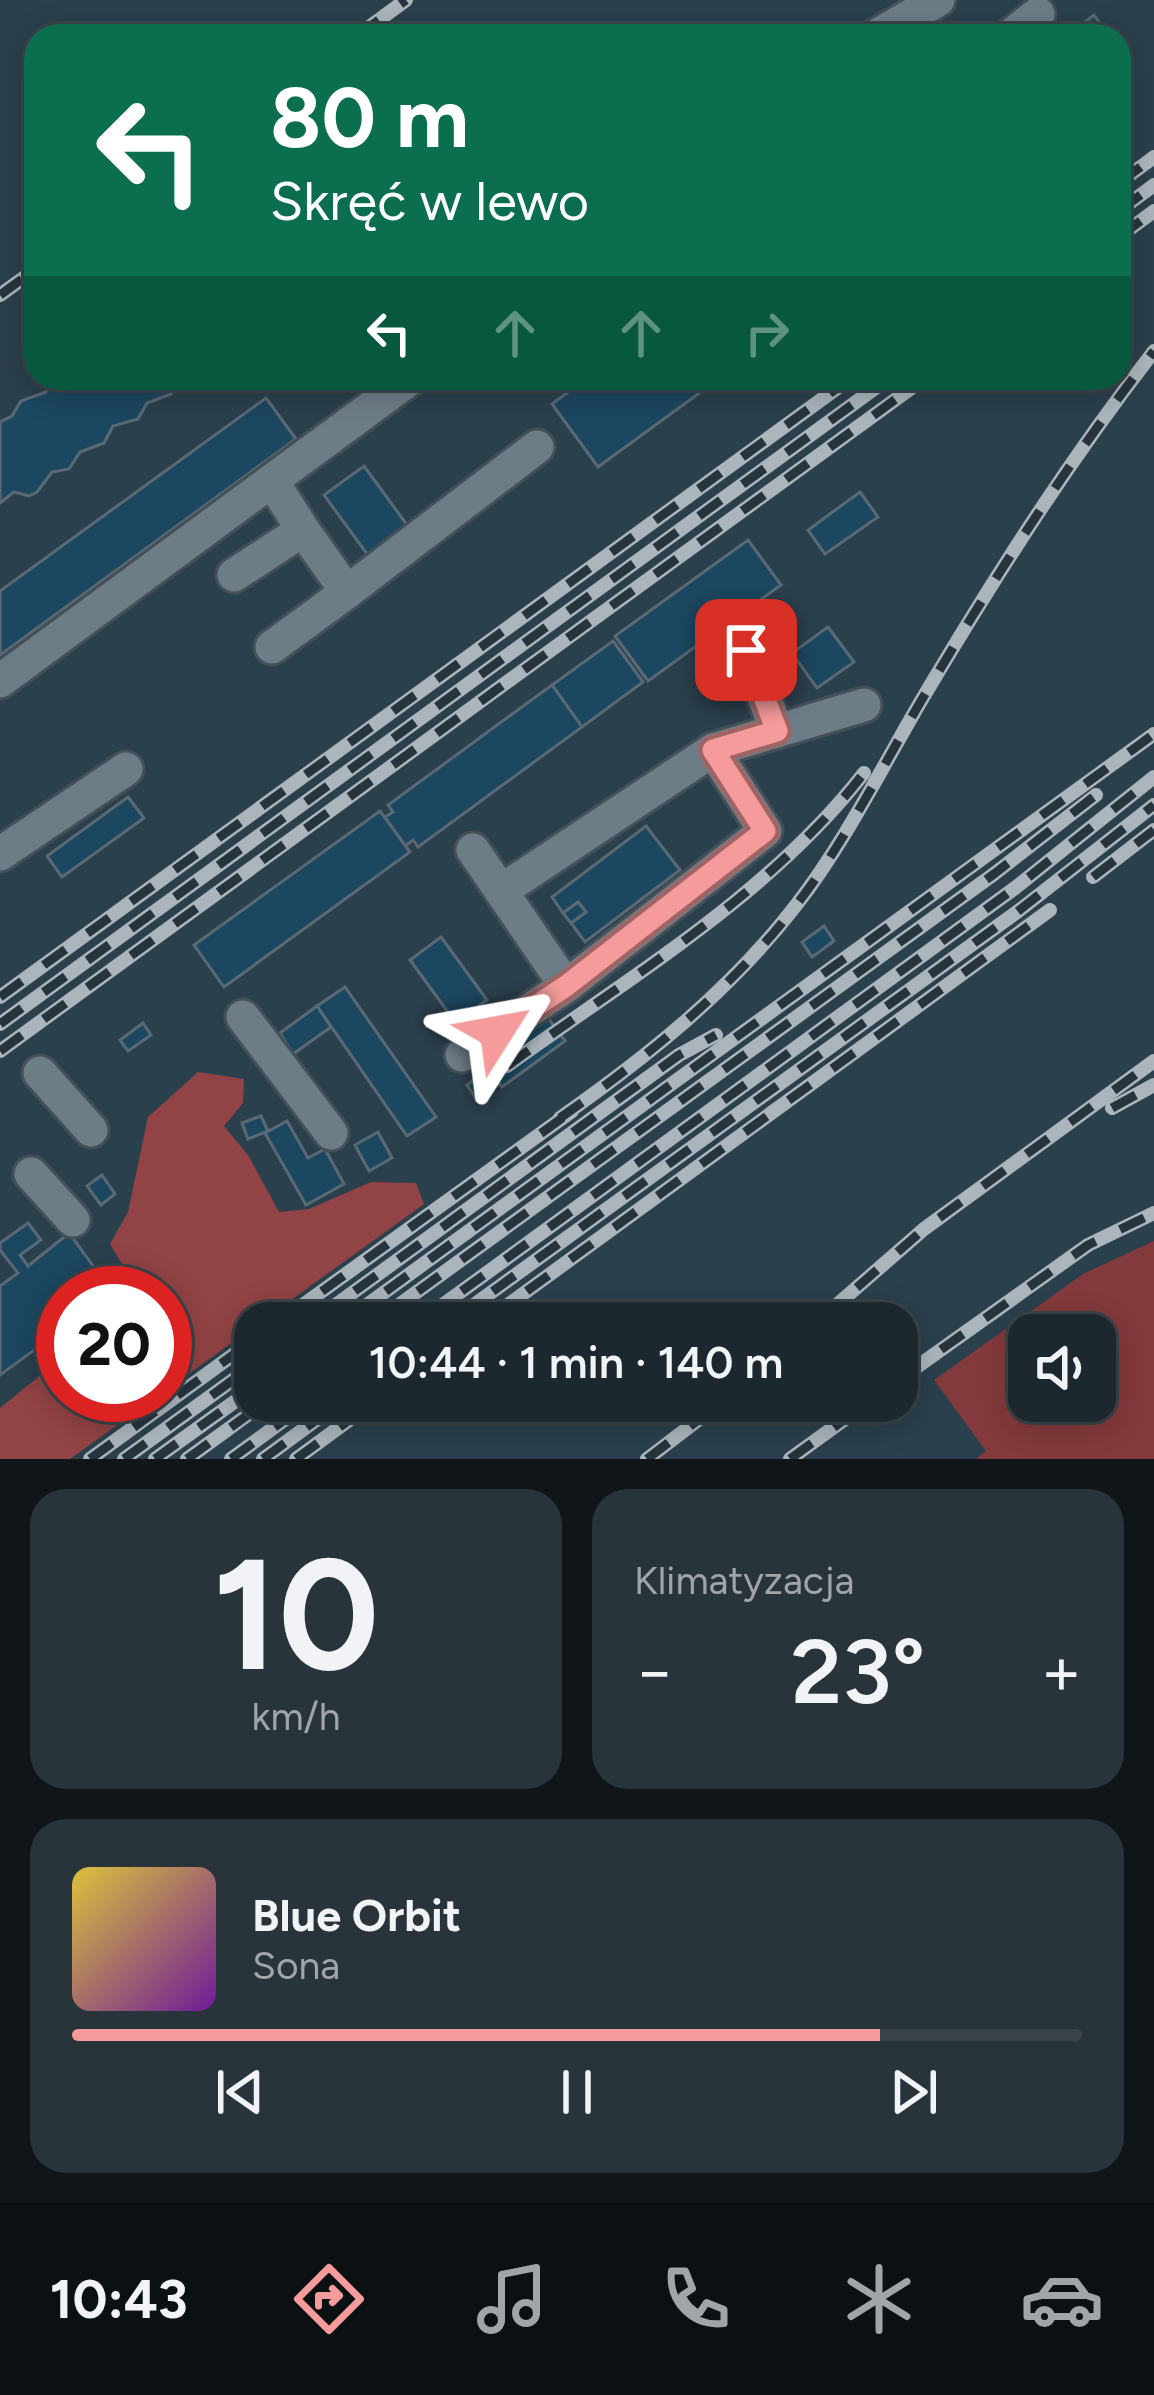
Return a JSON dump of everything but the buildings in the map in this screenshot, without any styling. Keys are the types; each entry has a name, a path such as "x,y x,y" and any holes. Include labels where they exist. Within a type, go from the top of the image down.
{"lane":[{"path":"897,24 938,0"},
{"path":"1025,24 1038,14"},
{"path":"0,681 395,390"},
{"path":"272,647 537,447"},
{"path":"272,482 347,592"},
{"path":"234,575 304,530"},
{"path":"746,650 777,731"},
{"path":"501,891 713,750 864,705"},
{"path":"462,1055 566,986 765,831 713,750"},
{"path":"0,854 126,769"},
{"path":"473,850 566,986"},
{"path":"243,1017 331,1133"},
{"path":"40,1072 92,1130"},
{"path":"31,1174 73,1220"}],"shaded area":[{"path":"0,0 1154,0 1154,1459 0,1459"},
{"path":"198,1072 244,1079 243,1103 224,1126 248,1155 279,1212 309,1209 371,1182 416,1183 424,1204 288,1302 234,1302 234,1341 192,1372 192,1266 123,1266 110,1244 128,1212 148,1117"},
{"path":"1154,1241 1154,1459 976,1459 986,1451 934,1380 1008,1327 1008,1422 1116,1422 1116,1314 1027,1314 1083,1274"},
{"path":"36,1379 36,1422 121,1422 70,1459 0,1459 0,1408"}],"railway":[{"path":"373,24 406,0"},
{"path":"1131,174 1154,157"},
{"path":"1131,202 1154,185"},
{"path":"1131,228 1154,211"},
{"path":"0,295 24,278"},
{"path":"1131,382 1154,351"},
{"path":"0,997 835,390"},
{"path":"0,1024 872,390"},
{"path":"0,1051 909,390"},
{"path":"560,1118 687,1020 797,904 847,830 1003,567 1125,390"},
{"path":"371,1302 1154,734"},
{"path":"507,1066 742,896 786,858 864,773"},
{"path":"447,1302 1015,888 1154,777"},
{"path":"403,1302 1096,795"},
{"path":"478,1302 1017,912 1154,805"},
{"path":"1093,877 1154,830"},
{"path":"512,1302 1050,910"},
{"path":"340,1302 679,1055 716,1035"},
{"path":"840,1302 924,1229 1154,1061"},
{"path":"1112,1108 1154,1085"},
{"path":"307,1302 572,1111"},
{"path":"918,1366 1088,1245 1154,1213"},
{"path":"90,1459 234,1354"},
{"path":"124,1459 234,1379"},
{"path":"155,1459 234,1402"},
{"path":"187,1459 238,1422"},
{"path":"231,1459 281,1422"},
{"path":"263,1459 313,1422"},
{"path":"296,1459 346,1422"},
{"path":"647,1459 695,1422"},
{"path":"790,1459 841,1422"}],"route":[{"path":"497,1032 566,986 765,831 713,750 777,731 746,650"}]}
